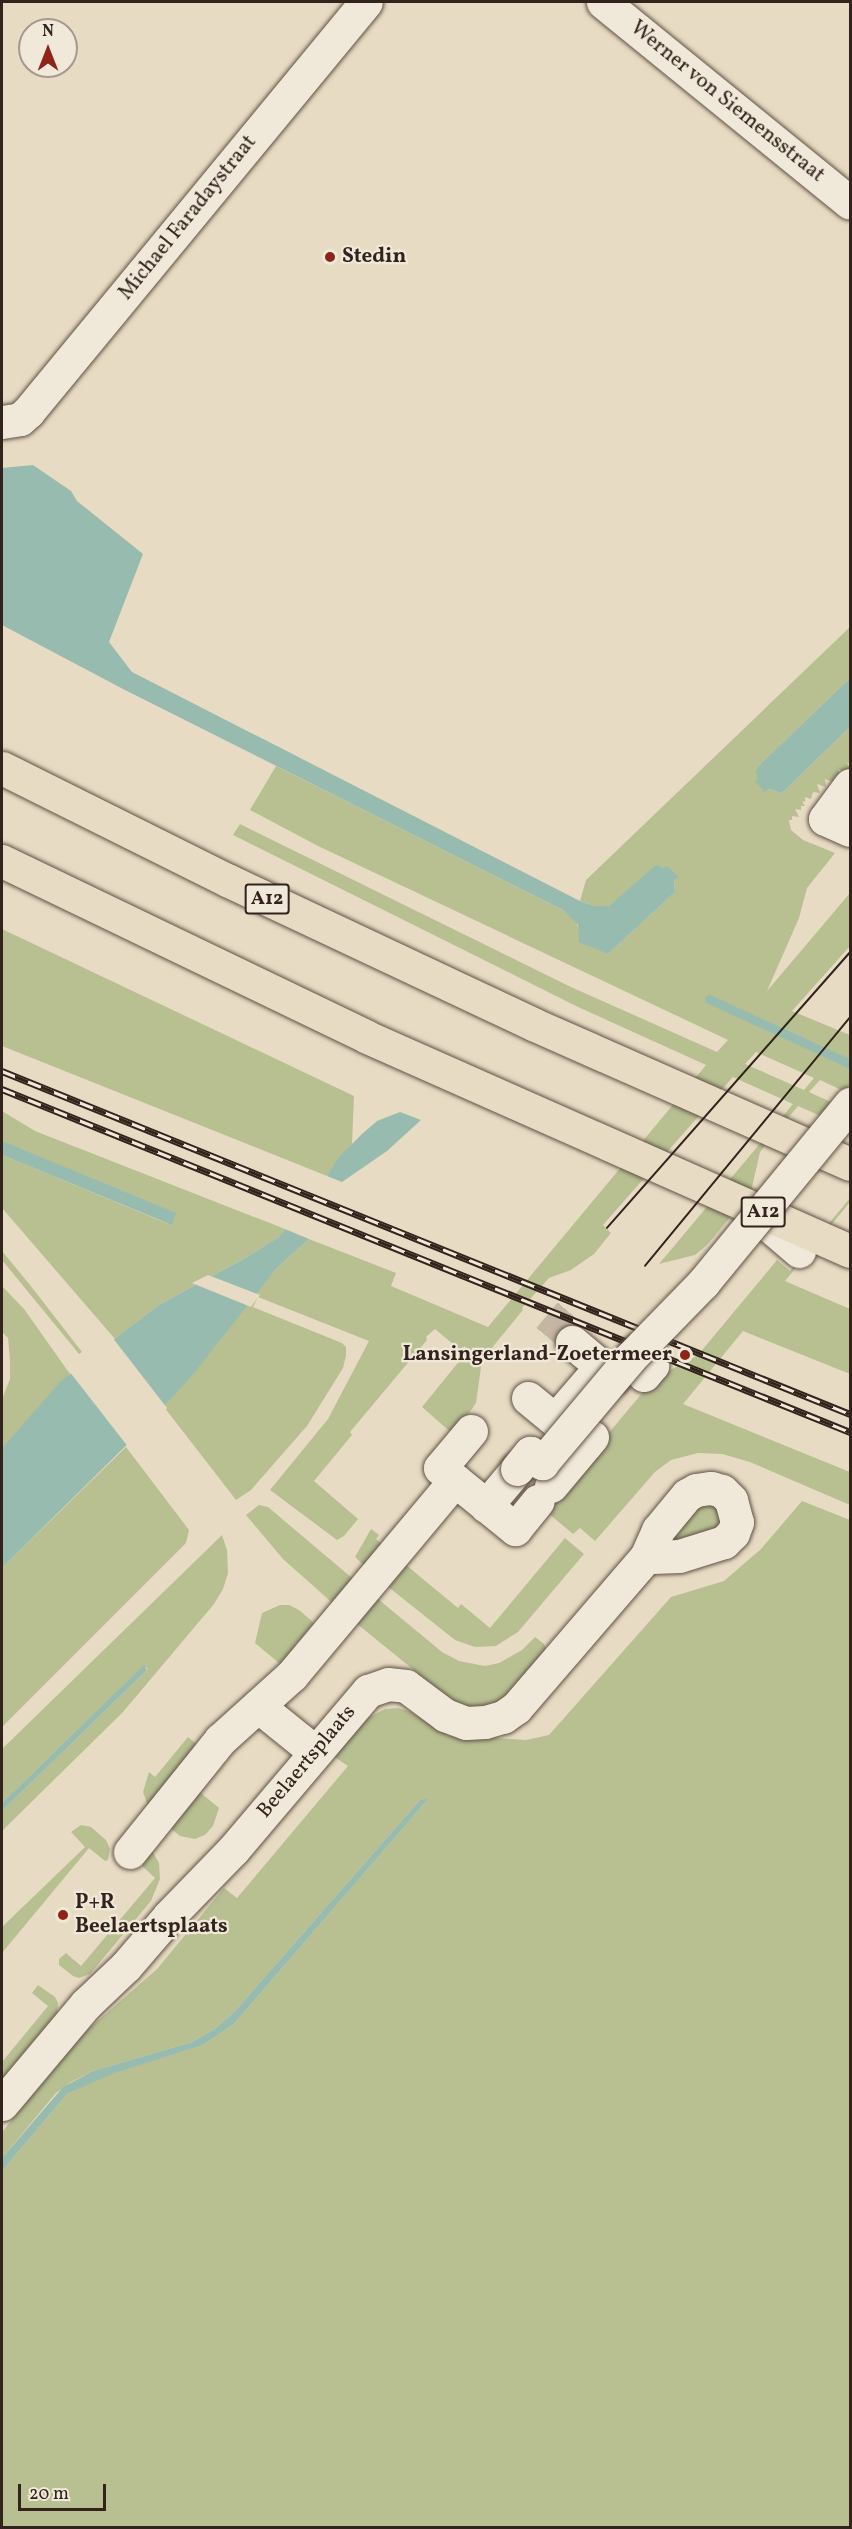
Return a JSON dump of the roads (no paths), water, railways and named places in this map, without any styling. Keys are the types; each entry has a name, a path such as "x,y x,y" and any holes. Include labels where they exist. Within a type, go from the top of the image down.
{"highway":[{"name":"A12","path":"2,768 227,880 535,1025 850,1164"},
{"name":"A12","path":"2,861 368,1037"},
{"name":"A12","path":"2,885 368,1037 850,1251"}],"street":[{"name":"Michael Faradaystraat","path":"2,422 20,419 28,412 366,2"},
{"name":"Werner von Siemensstraat","path":"603,2 850,203"},
{"path":"850,785 825,819 850,830"},
{"path":"486,1506 530,1453 542,1463 623,1368 703,1283 850,1104"},
{"path":"758,1216 799,1251"},
{"path":"572,1342 623,1368"},
{"path":"555,1420 623,1368"},
{"path":"471,1431 440,1468 515,1529 542,1500 589,1441 555,1420 528,1398"},
{"path":"512,1474 542,1500"},
{"path":"130,1852 220,1740 292,1675 455,1480"},
{"name":"Beelaertsplaats","path":"2,2104 86,2004 126,1966 169,1916 226,1858 365,1694 383,1685 397,1684 409,1687 446,1715 466,1723 485,1722 508,1714 646,1557"},
{"path":"258,1706 315,1752"}],"water":[{"path":"33,465 71,491 77,501 143,554 109,642 132,672 580,901 595,906 609,906 656,865 663,868 667,866 679,877 674,880 675,892 608,954 579,942 578,925 563,910 123,689 2,625 2,468"},
{"path":"850,678 850,727 782,793 768,789 765,792 755,782 758,779 756,772 759,765"},
{"path":"400,1112 421,1120 387,1151 342,1182 327,1176 339,1157 362,1134 377,1121"},
{"path":"2,1141 176,1213 172,1225 2,1155"},
{"path":"285,1229 309,1239 276,1269 195,1372 152,1420 2,1568 2,1448 61,1381 157,1306 247,1257 280,1236"},
{"path":"144,1665 147,1670 2,1811 2,1803"},
{"path":"428,1799 234,2024 203,2045 112,2074 67,2094 2,2171 2,2158 63,2087 93,2071 192,2042 216,2028 235,2011 420,1800"}],"waterway":[{"path":"709,999 850,1064"}],"tunnel":[{"path":"549,1338 573,1309"}],"tram line":[{"path":"607,1228 850,952"},
{"path":"645,1266 850,1017"}],"railway":[{"path":"2,1071 850,1414"},
{"path":"2,1089 850,1432"}],"place":[{"name":"Stedin","path":"330,257"},
{"name":"Lansingerland-Zoetermeer","path":"685,1355"},
{"name":"P+R Beelaertsplaats","path":"63,1915"}]}
